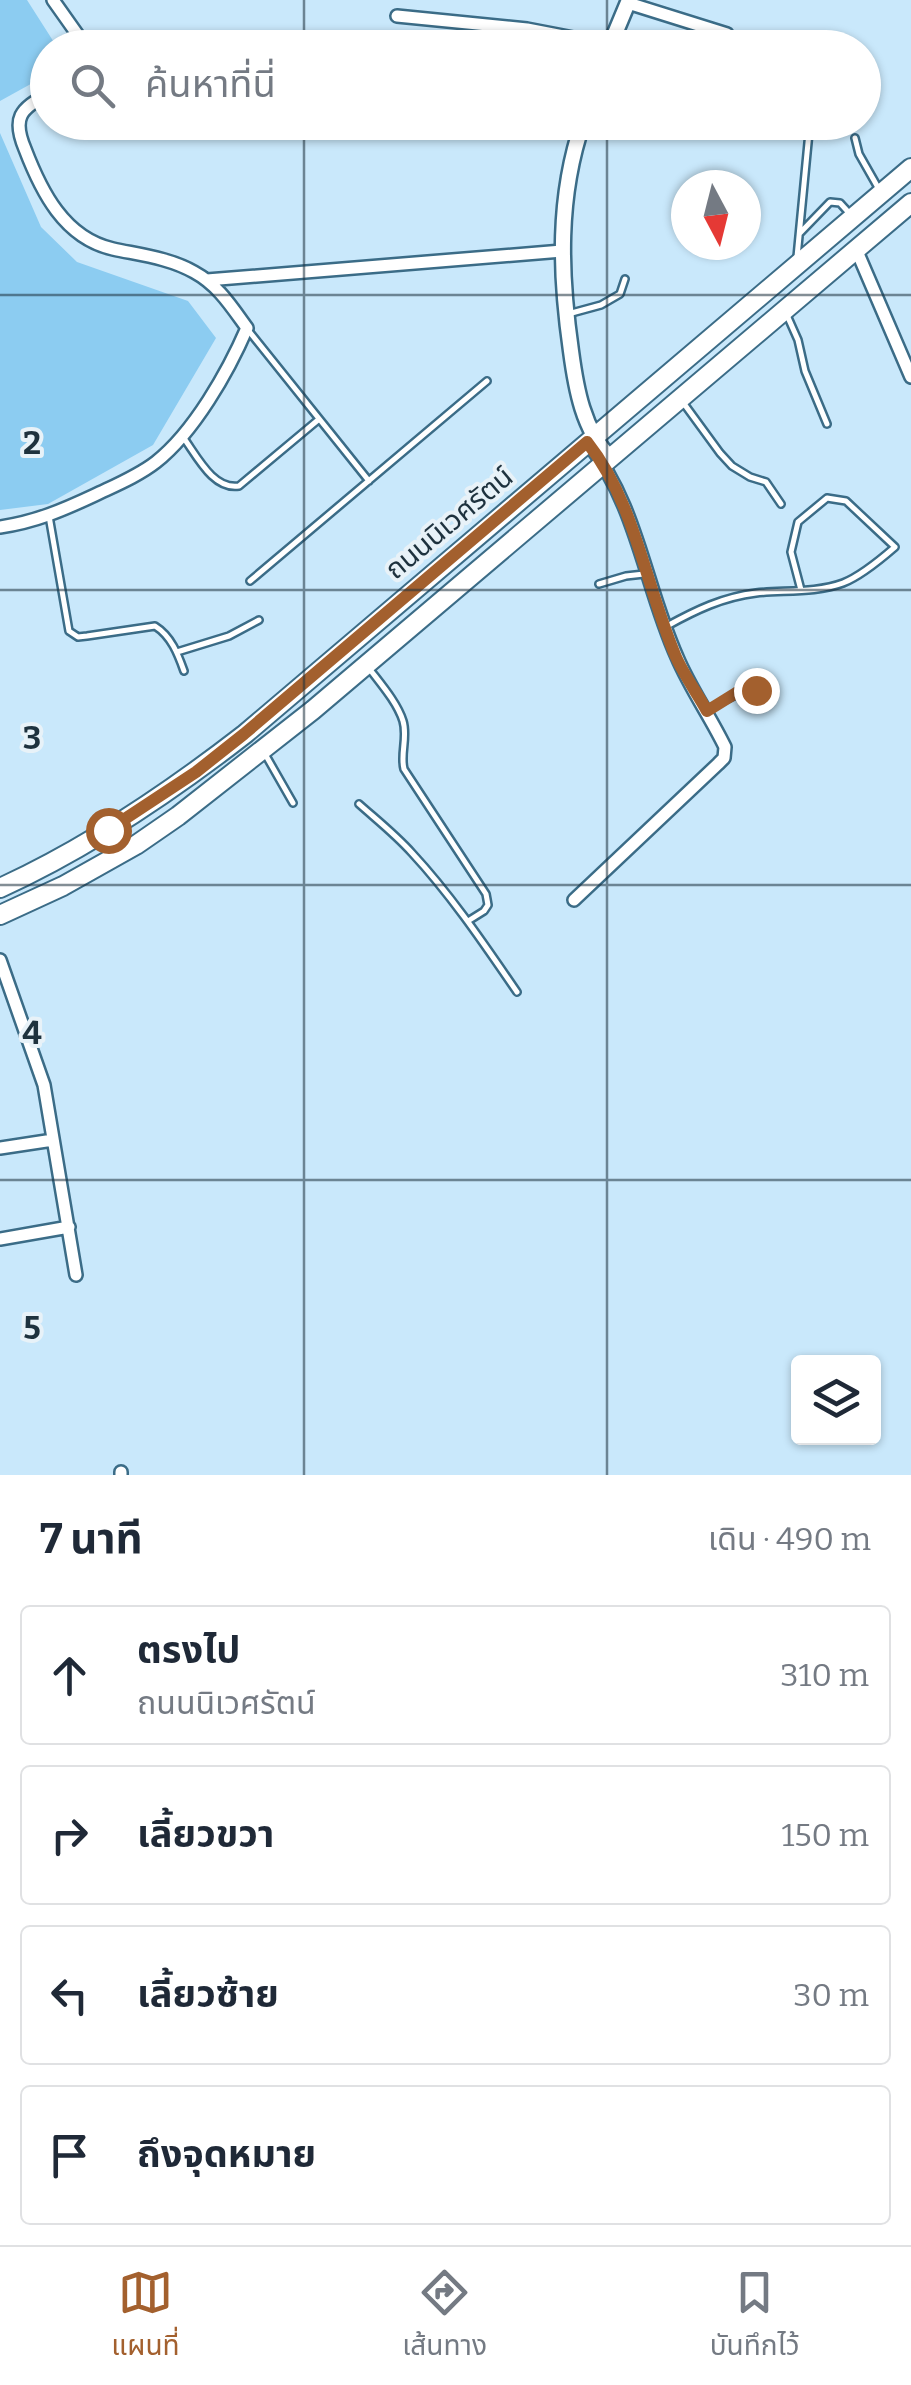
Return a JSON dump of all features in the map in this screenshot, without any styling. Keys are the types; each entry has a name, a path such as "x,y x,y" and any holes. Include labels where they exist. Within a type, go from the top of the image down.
{"main road":[{"name":"ถนนนิเวศรัตน์","path":"0,888 108,830 196,772 911,168"},
{"name":"ถนนนิเวศรัตน์","path":"0,915 63,886 178,816 366,665 911,203"}],"street":[{"path":"53,0 74,30"},
{"path":"616,30 628,2 715,30"},
{"path":"397,16 532,30"},
{"path":"0,527 49,516 148,468 181,434 220,382 246,328 207,280 167,260 99,244 58,214 30,164 18,131 19,119 30,106"},
{"path":"574,900 724,758 725,747 677,659 622,496 607,460 590,439 576,388 562,251 564,209 576,140"},
{"path":"856,249 911,377"},
{"path":"207,280 562,251"},
{"path":"0,960 44,1085 76,1275"},
{"path":"0,1148 52,1140"},
{"path":"0,1238 69,1226"}],"lane":[{"path":"796,265 808,140"},
{"path":"856,140 881,194"},
{"path":"798,235 830,202 840,203 853,217"},
{"path":"566,315 601,305 620,294 625,280"},
{"path":"784,310 826,424"},
{"path":"246,328 368,482"},
{"path":"250,582 488,382"},
{"path":"680,398 720,454 732,466 766,482 782,504"},
{"path":"181,434 216,480 233,488 318,420"},
{"path":"665,627 704,605 751,594 800,590 844,583 895,547 846,501 827,498 798,522 791,552 800,590"},
{"path":"49,516 70,631 78,637 155,626 177,652 184,671"},
{"path":"599,584 647,574"},
{"path":"177,652 229,636 259,620"},
{"path":"366,665 403,722 404,769 486,894 488,905 468,922"},
{"path":"707,711 736,693 774,691"},
{"path":"263,749 293,804"},
{"path":"359,804 410,851 468,922 516,992"}],"water":[{"path":"0,0 27,0 46,30 30,30 30,84 0,101"},
{"path":"0,133 41,227 77,262 188,301 216,338 153,445 48,504 0,510"}],"route":[{"path":"108,830 196,772 244,734 587,442 622,496 677,659 707,711 736,693 756,690"}]}
